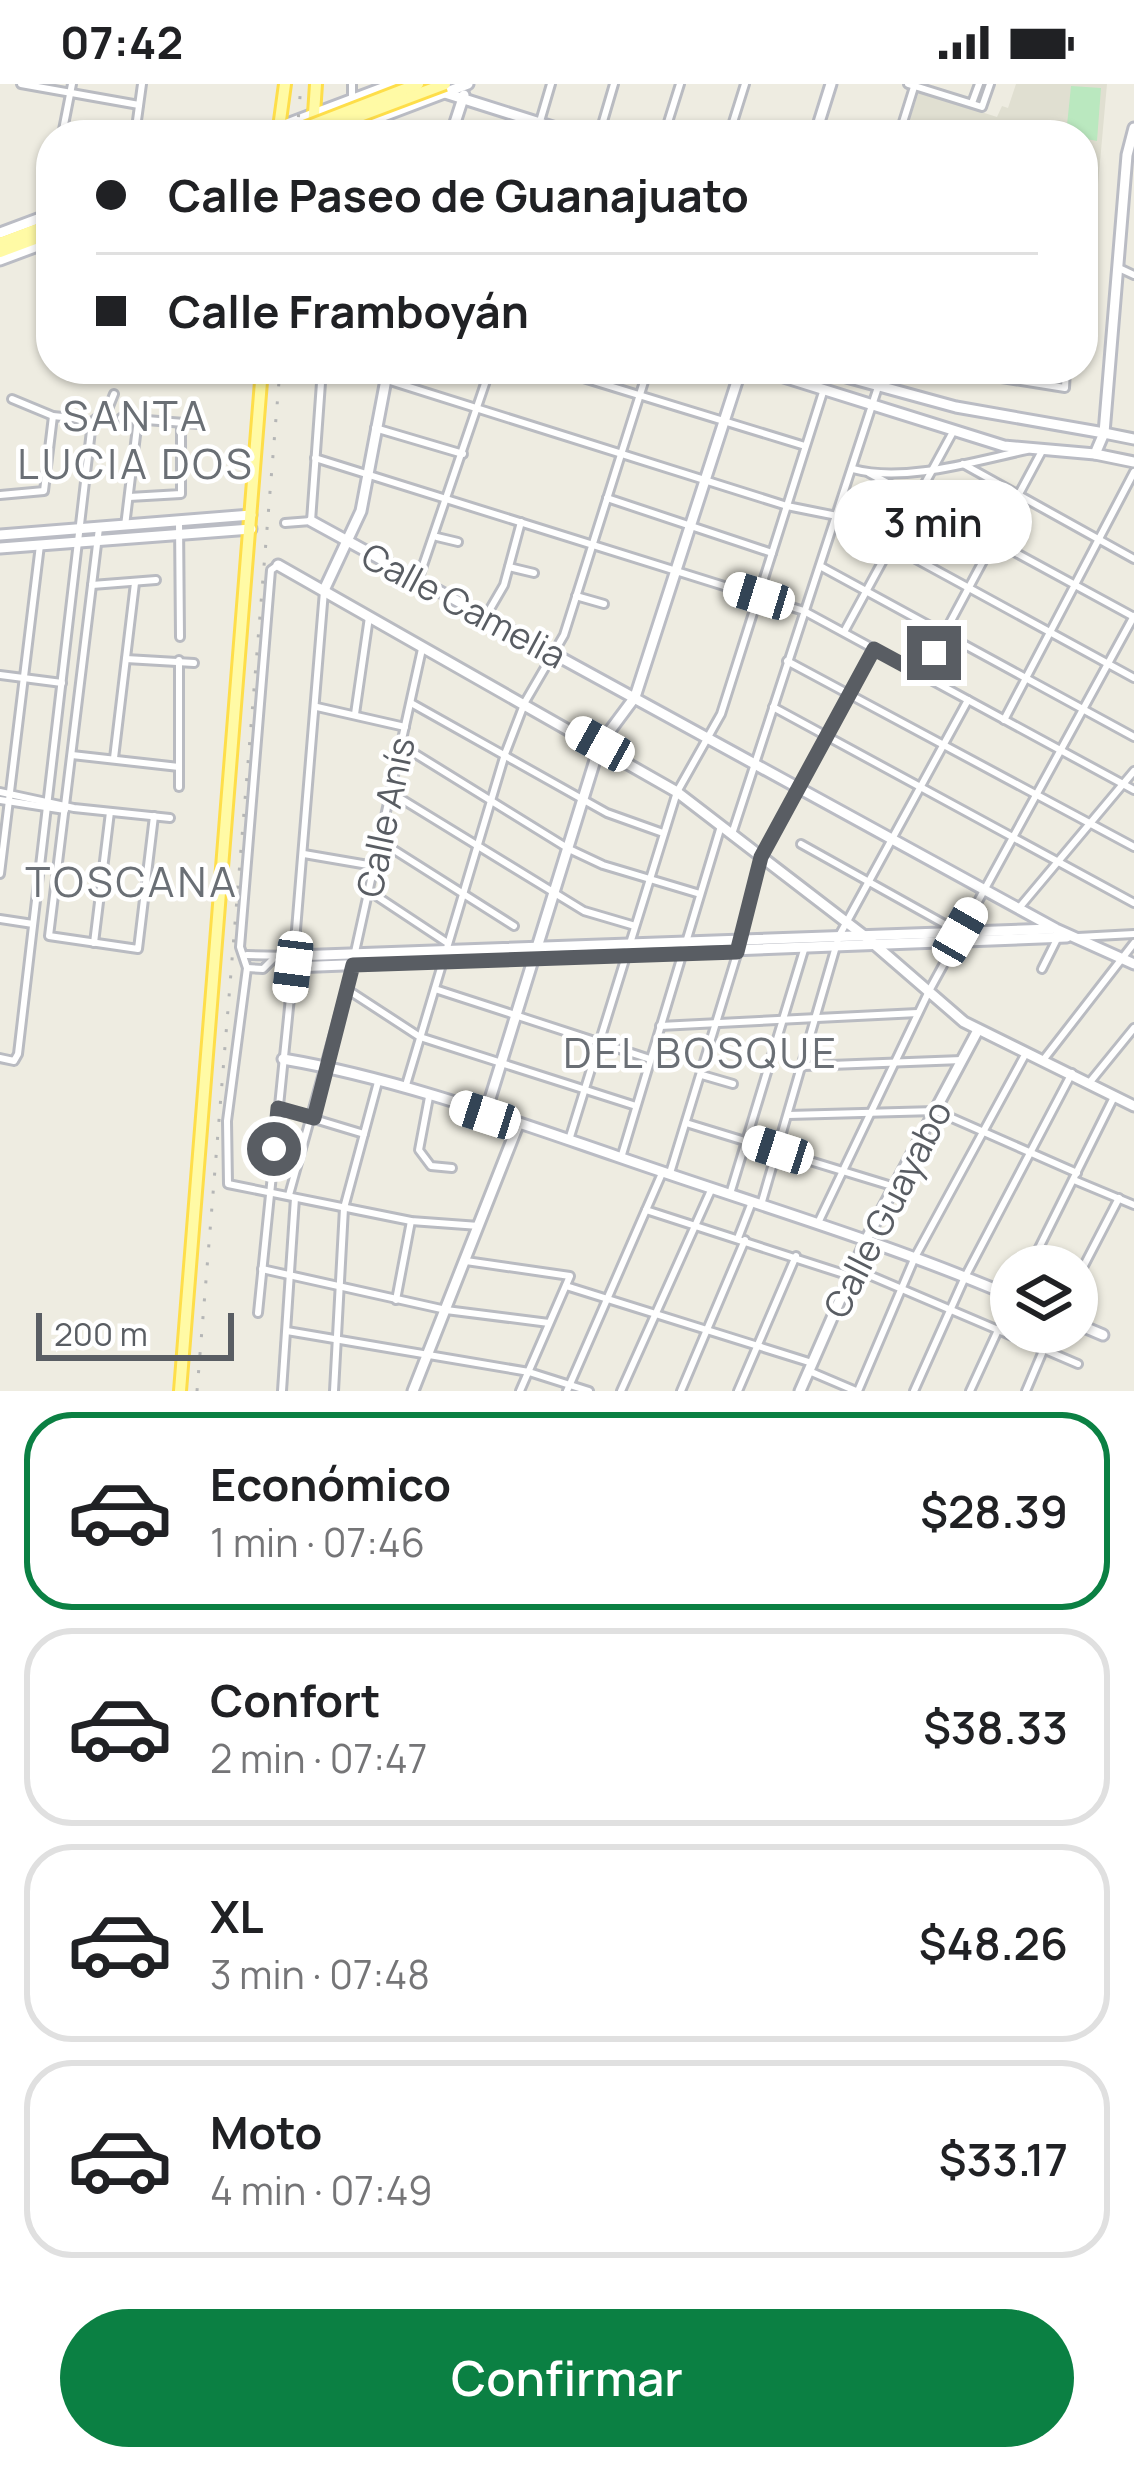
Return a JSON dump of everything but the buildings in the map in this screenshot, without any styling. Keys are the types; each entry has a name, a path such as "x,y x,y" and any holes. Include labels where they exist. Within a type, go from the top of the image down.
{"main road":[{"path":"282,120 285,84"},
{"path":"313,120 316,84"},
{"path":"315,120 418,84"},
{"path":"354,120 468,84"},
{"path":"456,120 468,84"},
{"path":"819,120 831,84"},
{"path":"301,120 390,85"},
{"path":"447,88 530,120"},
{"path":"377,120 447,88"},
{"path":"352,100 349,115 354,120"},
{"path":"1095,454 1104,433 1127,155 1134,128"},
{"path":"0,233 36,227"},
{"path":"0,252 36,233"},
{"path":"180,1391 261,384"},
{"path":"325,588 361,511 385,384"},
{"path":"485,1115 600,744 635,697 736,384"},
{"path":"810,384 954,430 1036,450 1134,462"},
{"path":"868,384 1134,439"},
{"name":"Calle Camelia","path":"311,521 891,837 1057,933"},
{"path":"0,548 251,522"},
{"path":"0,535 125,526 180,528"},
{"path":"278,565 600,744 677,792 978,1030 1134,1106"},
{"path":"446,952 533,959 804,950 867,938 1057,933 1129,961"},
{"path":"294,961 741,938 877,947 958,938"},
{"name":"Calle Guayabo","path":"800,1391 867,1238 978,1030"},
{"path":"283,1059 378,1081 569,1140 867,1238 990,1289"},
{"path":"413,1391 518,1125"},
{"path":"1098,1333 1103,1335"}],"street":[{"path":"21,84 71,88 139,105"},
{"path":"137,120 142,84"},
{"path":"352,84 352,100"},
{"path":"540,120 551,84"},
{"path":"603,120 614,84"},
{"path":"669,120 680,84"},
{"path":"734,120 745,84"},
{"path":"972,104 979,84"},
{"path":"903,120 912,85 982,107 990,84"},
{"path":"65,120 71,88"},
{"path":"1121,269 1134,275"},
{"path":"285,523 311,521 321,384"},
{"path":"414,384 706,481 838,516 1134,678"},
{"path":"418,580 437,537 485,384"},
{"path":"600,384 805,446"},
{"path":"405,1090 506,754 525,702 554,653 577,596 644,384"},
{"path":"732,834 878,387"},
{"path":"569,1140 663,833 677,792 721,714 824,388"},
{"path":"0,1058 14,1061 92,422 108,409 114,394"},
{"path":"12,398 53,416 82,419"},
{"path":"0,494 44,491 53,416"},
{"path":"121,418 197,424"},
{"path":"125,526 138,419"},
{"path":"130,497 181,494 182,423"},
{"path":"376,428 464,454"},
{"path":"844,633 954,430"},
{"path":"869,473 963,464 1036,450"},
{"path":"922,675 1020,496 1036,450"},
{"path":"315,458 804,611 1134,790"},
{"path":"963,464 1134,559"},
{"path":"818,1223 928,991 1134,616 869,473 853,469"},
{"path":"1004,720 1134,472"},
{"path":"607,498 772,553"},
{"path":"486,616 509,567 521,522"},
{"path":"99,528 50,936 138,949 154,816"},
{"path":"180,528 180,638"},
{"path":"437,537 458,542"},
{"path":"0,874 5,797 40,545"},
{"path":"278,565 271,570 240,947 247,956 247,968 227,1120 228,1184 411,1221 478,1226"},
{"path":"820,566 1134,736"},
{"path":"509,567 534,573"},
{"path":"92,586 156,580"},
{"path":"115,758 135,583"},
{"path":"258,1313 325,588"},
{"path":"577,596 604,604"},
{"path":"355,714 370,615"},
{"name":"Calle Anís","path":"282,1391 294,1279 292,1197 348,990 423,645"},
{"path":"568,1388 686,1123 761,857 874,649"},
{"path":"126,659 194,663"},
{"path":"178,660 179,787"},
{"path":"788,661 1134,847"},
{"path":"0,675 62,683"},
{"path":"681,1391 778,1150 837,942 968,700"},
{"path":"410,702 583,800 663,833"},
{"path":"317,707 405,727"},
{"path":"772,707 1134,903"},
{"path":"401,745 569,849 700,894"},
{"path":"72,754 178,767"},
{"path":"1019,908 1134,771"},
{"path":"390,792 584,911 635,926"},
{"path":"5,797 170,818"},
{"path":"94,943 110,812"},
{"path":"620,1158 721,826"},
{"path":"380,841 514,926"},
{"path":"801,844 958,938"},
{"path":"304,854 374,866"},
{"path":"369,890 446,952"},
{"path":"0,920 33,924"},
{"path":"1042,969 1057,933"},
{"path":"1044,1059 1129,961 1134,939 1076,937"},
{"path":"730,1194 804,950"},
{"path":"247,956 294,961"},
{"path":"247,968 263,969 275,956"},
{"path":"435,989 650,1059"},
{"path":"348,990 419,1037 636,1106"},
{"path":"660,1026 918,1013"},
{"path":"1090,1082 1134,1028"},
{"path":"566,1286 758,1345 857,1391 915,1257 1026,1053"},
{"path":"803,1066 962,1060"},
{"path":"914,1391 965,1277 1072,1073"},
{"path":"700,1074 733,1084"},
{"path":"335,1391 344,1208 378,1081"},
{"path":"429,1097 419,1150 431,1166 452,1168"},
{"path":"1040,1245 1114,1097"},
{"path":"278,1108 364,1134"},
{"path":"788,1115 936,1111 1134,1205"},
{"path":"686,1123 895,1187"},
{"path":"621,1391 712,1188"},
{"path":"1095,1245 1119,1198"},
{"path":"646,1210 852,1272 990,1328"},
{"path":"396,1300 411,1221"},
{"path":"738,1391 796,1256"},
{"path":"465,1261 570,1276 520,1391"},
{"path":"262,1269 446,1310 549,1323"},
{"path":"287,1331 529,1372 589,1391"},
{"path":"970,1391 990,1342"},
{"path":"1026,1391 1042,1353"},
{"path":"1053,1353 1078,1364"}],"shaded area":[{"path":"1016,84 1107,84 1098,184 1098,120 909,120 919,92 997,117 1002,106 1008,108"}],"green space":[{"path":"1071,86 1101,88 1098,128 1098,120 1068,120"}],"railway":[{"path":"298,120 301,84"},
{"path":"197,1391 279,384"}],"district":[{"name":"SANTA LUCIA DOS","path":"136,439"},
{"name":"TOSCANA","path":"132,881"},
{"name":"DEL BOSQUE","path":"701,1052"}],"route":[{"path":"274,1149 278,1108 314,1118 353,965 737,952 761,857 874,649 922,675 934,653"}]}
